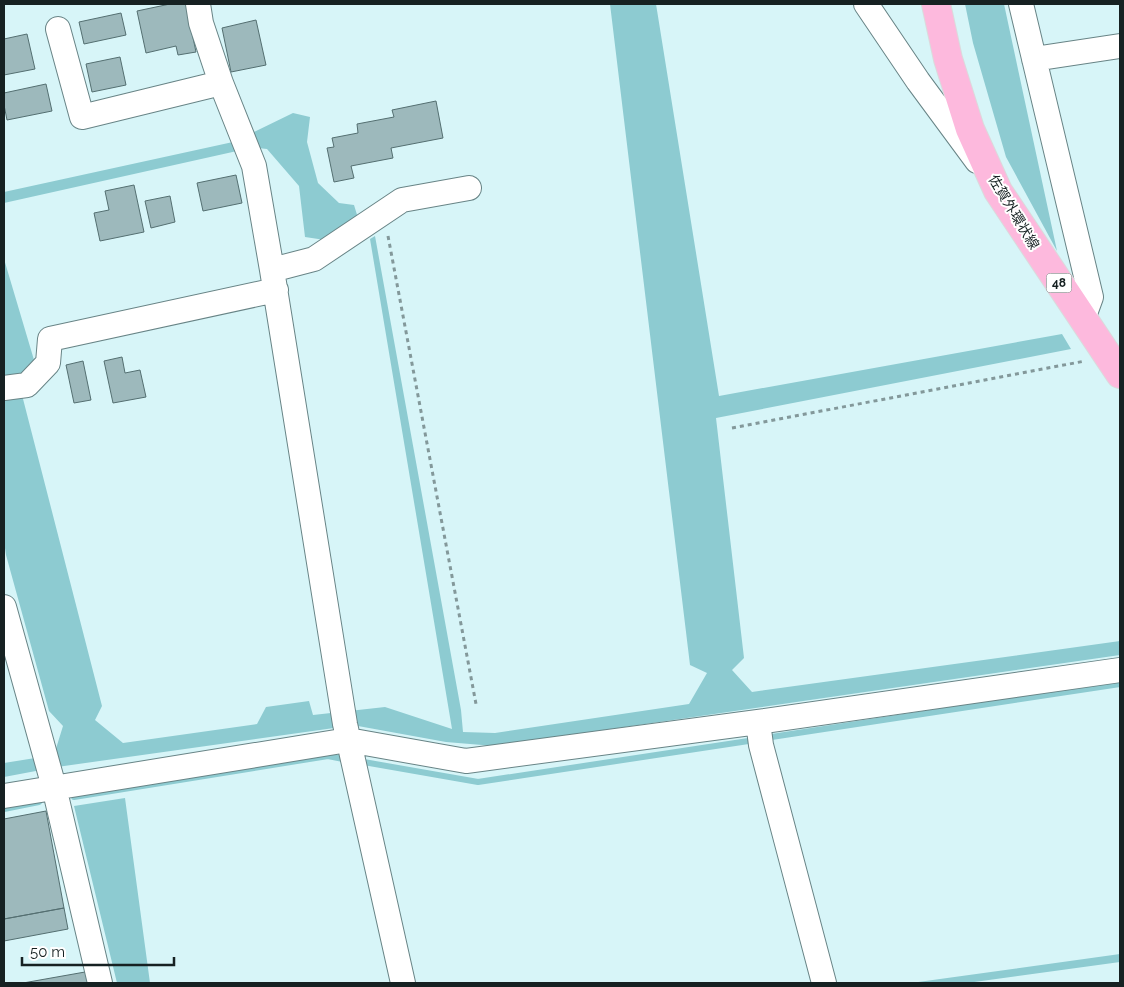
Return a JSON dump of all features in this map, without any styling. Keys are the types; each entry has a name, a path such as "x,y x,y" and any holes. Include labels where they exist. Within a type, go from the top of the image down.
{"main road":[{"name":"佐賀外環状線","path":"936,4 948,59 970,129 998,191 1120,374"}],"street":[{"path":"198,4 201,23 221,84 254,166 348,737 403,983"},
{"path":"866,4 918,81 998,191"},
{"path":"1021,4 1091,297 1084,319"},
{"path":"58,29 82,117 221,84"},
{"path":"1034,59 1120,46"},
{"path":"8,388 28,385 48,364 50,339 274,280 314,259 402,200 469,188"},
{"path":"4,607 55,790 100,983"},
{"path":"4,796 55,790 348,737 466,761 759,733 1120,670"},
{"path":"759,733 824,983"}],"path":[{"path":"384,212 476,704"},
{"path":"732,428 1093,360 1105,351"}],"water":[{"path":"610,4 656,4 719,396 1062,334 1071,349 716,418 744,658 732,670 752,692 1120,641 1120,655 494,746 446,742 358,726 356,718 333,720 334,728 57,767 4,777 4,763 54,755 63,726 49,711 6,555 4,541 4,259 34,360 20,377 22,395 102,706 95,720 123,743 257,724 266,707 309,701 313,715 385,707 452,729 370,239 375,236 461,710 463,732 495,733 689,704 707,673 690,665"},
{"path":"965,4 1004,4 1057,251 1006,157 973,43"},
{"path":"293,113 310,117 307,142 318,183 339,203 354,205 358,218 325,240 305,237 299,186 267,149 258,148 254,132"},
{"path":"233,142 237,151 4,203 4,192"},
{"path":"125,798 150,983 117,983 74,806"},
{"path":"1120,954 1120,962 967,983 911,983"}],"building":[{"path":"170,4 186,4 196,52 178,55 176,46 146,53 137,11"},
{"path":"121,13 126,35 84,44 79,22"},
{"path":"256,20 266,65 231,72 222,28"},
{"path":"27,34 35,69 4,75 4,39"},
{"path":"120,57 126,85 92,92 86,64"},
{"path":"46,84 52,111 7,120 4,93"},
{"path":"436,101 443,138 391,148 393,158 351,166 354,178 334,182 327,148 334,147 332,138 358,133 357,124 394,117 392,110"},
{"path":"236,175 242,203 203,211 197,183"},
{"path":"134,185 144,232 100,241 94,213 109,210 105,191"},
{"path":"170,196 175,222 151,228 145,201"},
{"path":"122,357 125,373 140,370 146,397 113,403 104,361"},
{"path":"83,361 91,400 74,403 66,365"},
{"path":"46,811 64,908 4,919 4,819"},
{"path":"64,908 68,929 4,941 4,919"},
{"path":"85,972 88,983 23,983"}],"waterway":[{"path":"765,738 1120,684"},
{"path":"358,761 478,782 755,740"},
{"path":"74,797 328,756 348,760"},
{"path":"4,809 39,802"}]}
